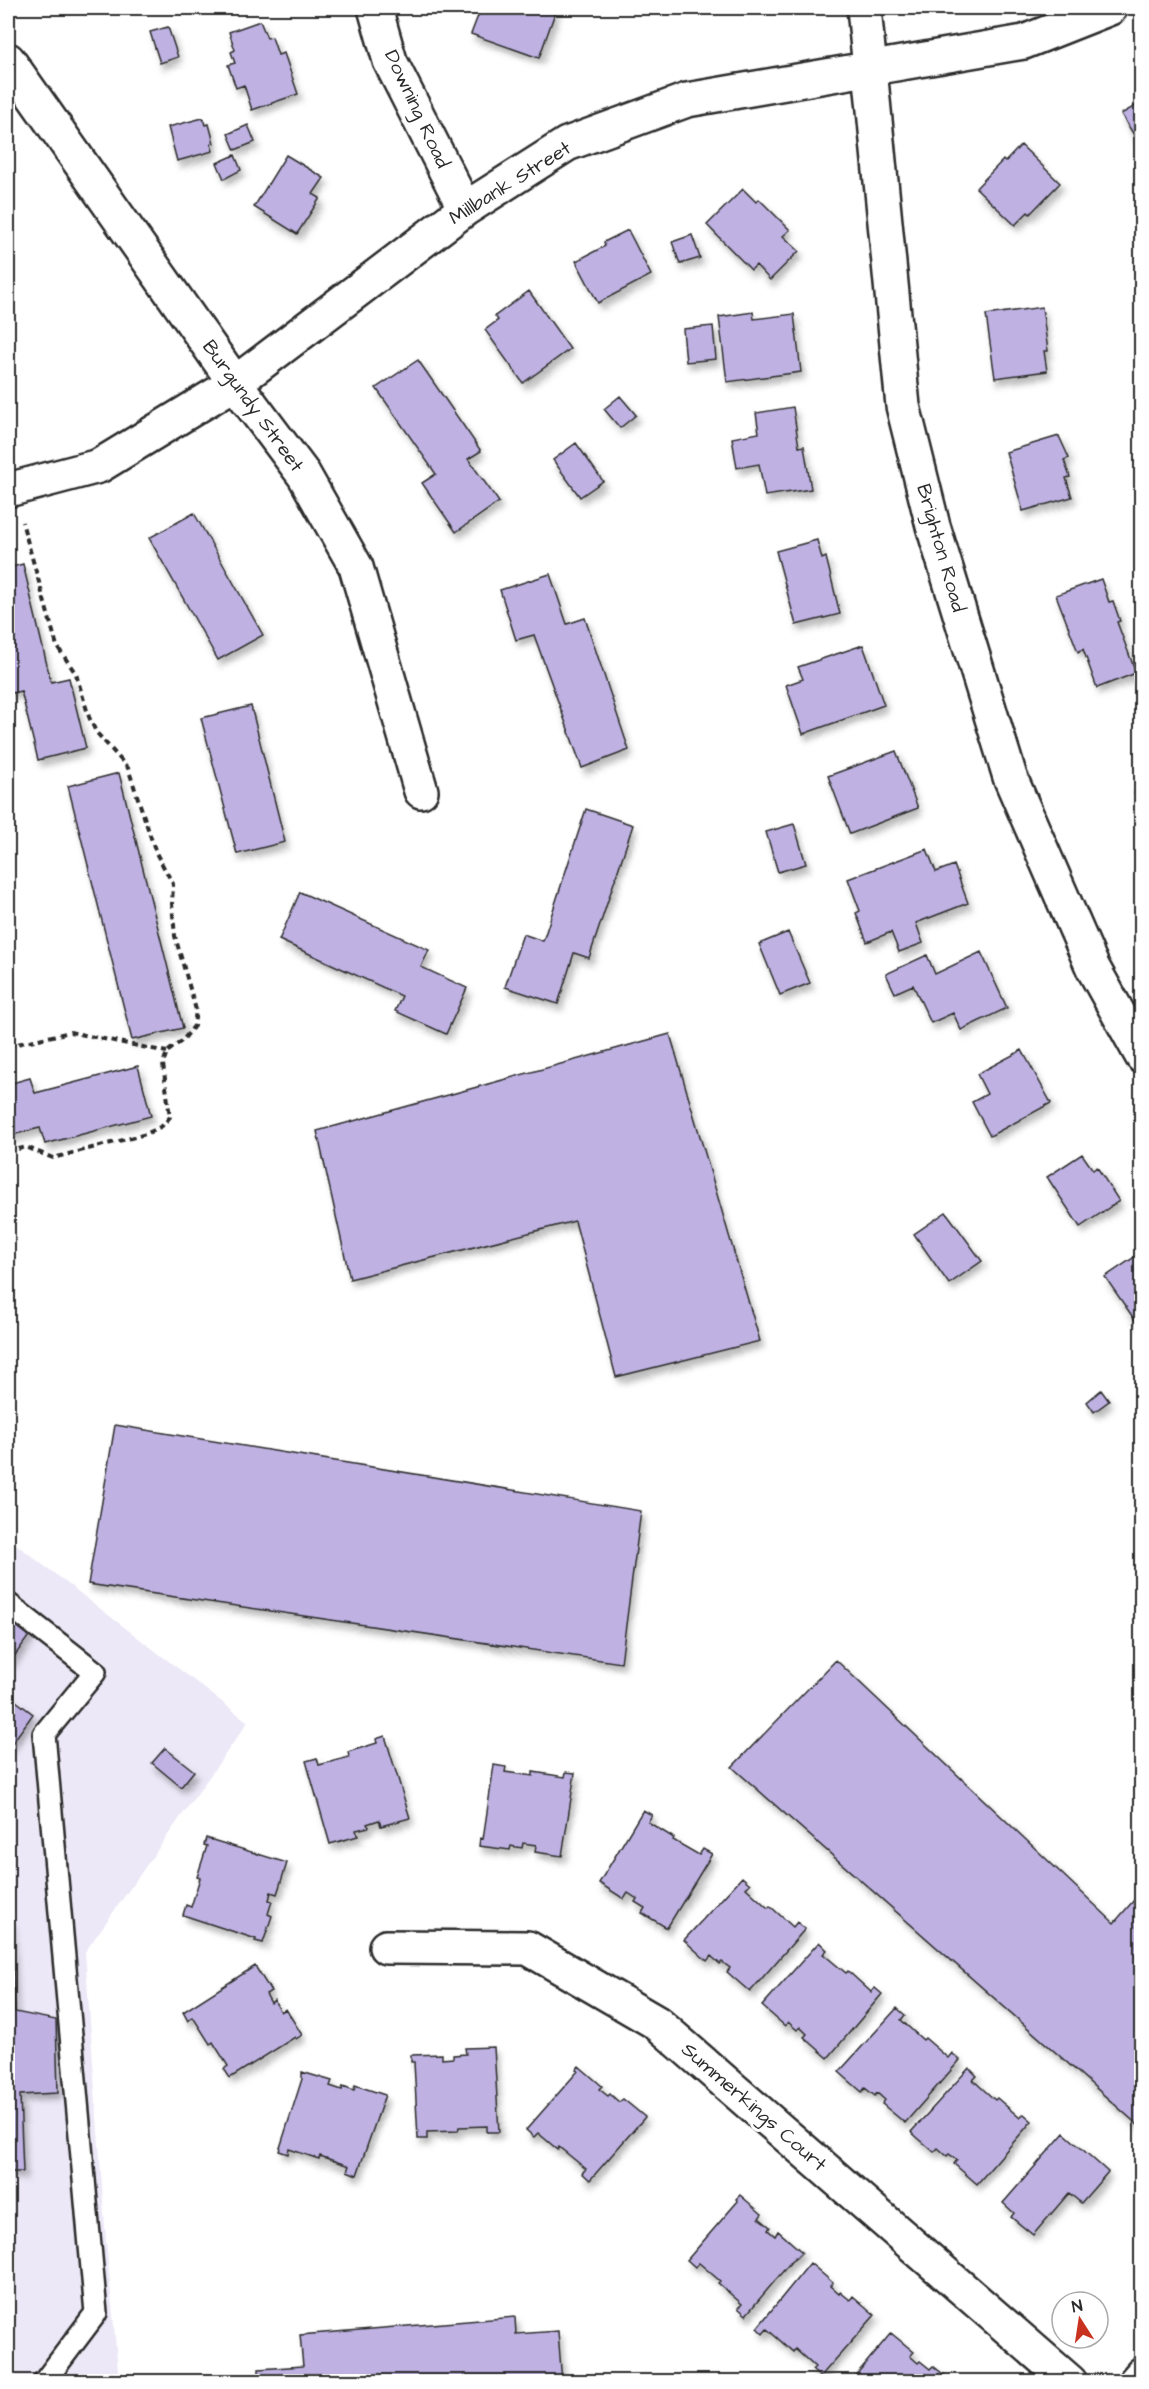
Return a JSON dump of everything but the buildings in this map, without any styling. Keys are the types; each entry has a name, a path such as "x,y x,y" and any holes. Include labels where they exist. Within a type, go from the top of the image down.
{"street":[{"name":"Downing Road","path":"375,8 390,61 465,209"},
{"name":"Brighton Road","path":"864,8 903,406 933,526 1010,777 1093,968 1142,1056"},
{"name":"Millbank Street","path":"14,504 99,466 235,383 465,209 567,144 687,100 1024,42 1110,8"},
{"name":"Burgundy Street","path":"8,60 235,383 304,475 356,567 421,791"},
{"name":"Summerkings Court","path":"386,1947 528,1948 657,2023 1070,2382"},
{"path":"1135,2382 1142,2374"}],"lane":[{"path":"8,1604 95,1672 44,1734 96,2313 44,2382"}],"path":[{"path":"8,1152 26,1147 53,1158 146,1134 162,1126 170,1117 170,1101 163,1064 167,1052 183,1040 194,1026 196,1010 175,936 173,884 156,853 128,768 96,732 76,674 57,646 14,504"},
{"path":"8,1046 70,1032 167,1052"}],"shaded area":[{"path":"8,1538 248,1722 85,1952 105,2228 119,2381 8,2381"}]}
